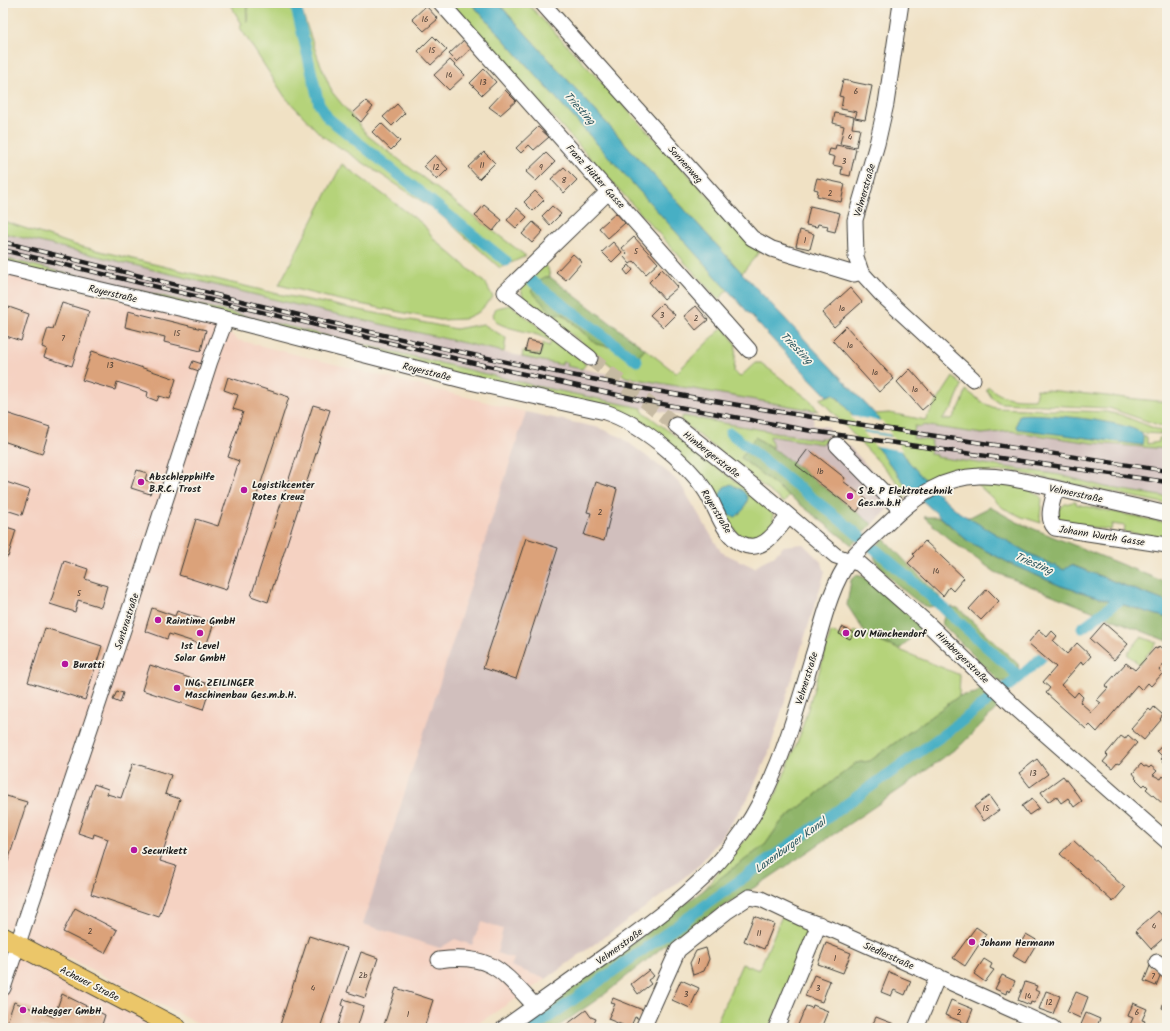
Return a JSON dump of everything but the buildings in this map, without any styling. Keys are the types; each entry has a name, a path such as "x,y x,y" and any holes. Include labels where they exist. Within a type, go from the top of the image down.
{"main road":[{"name":"Achauer Straße","path":"11,941 177,1028"}],"street":[{"name":"Franz Hütter Gasse","path":"441,3 750,350"},
{"name":"Sonnenweg","path":"542,3 752,238 772,249 854,274 861,272"},
{"name":"Velmerstraße","path":"901,3 886,104 877,144 855,220 856,257 861,272 881,294 973,379"},
{"path":"590,358 505,292 609,191"},
{"name":"Royerstraße","path":"3,267 226,320 470,382 622,417 637,426 691,470 705,490 729,532 743,545 754,546 763,543 788,517"},
{"name":"Santorastraße","path":"3,988 11,941 136,593 208,368 226,320"},
{"name":"Himbergerstraße","path":"676,425 756,488 788,517 836,556 860,564 927,623 998,691 1167,841"},
{"path":"837,445 904,508"},
{"name":"Velmerstraße","path":"504,1028 651,923 686,895 728,851 743,831 766,792 781,756 827,608 841,574 849,560 904,508 926,492 944,483 972,476 992,476 1014,479 1167,514"},
{"name":"Johann Wurth Gasse","path":"1056,489 1050,516 1051,522 1055,528 1167,545"},
{"name":"Siedlerstraße","path":"643,1028 678,950 726,912 749,897 760,899 819,924 1053,1028"},
{"path":"776,1028 819,924"},
{"path":"439,960 455,957 480,959 503,972 535,1006"},
{"path":"916,1028 938,976"}],"shaded area":[{"path":"3,233 475,346 561,365 562,362 568,363 568,366 657,383 803,407 803,409 815,410 813,425 829,427 828,439 821,438 820,440 683,416 536,386 3,258"},
{"path":"3,272 216,323 238,340 526,412 599,428 621,437 670,474 681,485 721,552 755,568 760,563 774,556 784,546 803,544 822,563 824,576 768,755 748,798 723,835 698,866 661,896 546,979 471,1028 207,1028 3,925"},
{"path":"526,412 599,428 621,437 670,474 681,485 721,552 755,568 760,563 774,556 784,546 803,544 822,563 825,572 768,755 748,798 723,835 698,866 661,896 546,979 511,966 514,959 497,953 503,929 481,922 472,945 455,939 440,948 363,924"},
{"path":"922,425 974,433 1010,431 1092,443 1167,449 1167,497 1105,487 1060,475 936,457 936,455 930,455 932,441 913,438 915,426 921,427"},
{"path":"770,436 822,444 826,442 848,445 882,482 891,504 884,514 872,524 773,448"},
{"path":"3,947 160,1028 3,1028"}],"green space":[{"path":"229,3 246,3 247,22 247,3 299,3 318,58 332,92 368,136 526,256 500,268 435,210 321,135 285,97 239,26 242,24"},
{"path":"450,3 471,3 728,289 719,300"},
{"path":"498,3 527,3 760,251 742,273"},
{"path":"342,164 423,224 435,240 486,284 493,297 479,312 464,319 440,320 335,299 279,285"},
{"path":"3,221 75,245 278,294 456,329 483,324 506,338 504,352 305,307 3,233"},
{"path":"3,258 536,386 642,408 642,411 766,504 773,514 774,523 760,539 741,539 701,476 630,417 3,264"},
{"path":"544,264 548,268 550,277 544,277 562,314 596,344 615,348 635,361 645,349 676,373 724,326 736,345 734,372 740,377 755,363 761,363 811,401 818,411 626,377 523,297 520,285"},
{"path":"544,277 550,277 645,349 635,361 615,348 596,344 563,314 553,314 531,291"},
{"path":"511,305 586,364 582,369 567,366 568,363 562,362 562,365 522,357 523,351 540,355 543,343 549,346 551,342 538,335 510,328 496,322 493,315 496,308"},
{"path":"953,377 962,385 952,409 942,419 952,419 962,403 966,390 983,403 995,408 1107,412 1121,415 1164,432 1163,434 1141,433 1141,436 1147,437 1147,444 1159,442 1159,438 1167,437 1167,449 1092,443 1010,431 982,434 922,425 922,427 915,426 913,438 932,441 930,454 936,455 936,457 1060,475 1105,487 1167,497 1167,504 1011,471 949,474 926,482 909,462 875,414 890,413 925,420"},
{"path":"989,387 1005,397 1017,399 1035,399 1037,389 1167,402 1167,428 1109,408 1000,403 992,398 986,389"},
{"path":"833,394 845,406 912,491 903,498 901,488 893,477 820,399"},
{"path":"683,416 820,440 820,438 828,439 822,444 770,436 773,448 755,437 741,458 789,496 784,503 680,420"},
{"path":"755,437 781,454 872,524 852,545 741,458"},
{"path":"991,482 1027,489 1039,495 1042,499 1040,517 1041,523 1022,517 1003,508 976,483"},
{"path":"1076,502 1076,504 1167,523 1167,538 1124,532 1125,526 1112,524 1111,530 1063,523 1058,518 1059,509 1065,504"},
{"path":"990,507 1017,522 1167,583 1167,602 1072,565 1064,570 1028,553 966,517 970,517"},
{"path":"924,517 940,517 969,542 1015,566 1061,586 1167,618 1167,641 995,572 950,540"},
{"path":"884,539 940,597 935,606 928,607 922,605 902,589 880,567 875,560 874,551 877,545"},
{"path":"857,575 872,580 921,627 900,649 868,637 847,605 851,580"},
{"path":"951,607 958,608 1018,664 1019,672 1012,680 1000,682 942,624 945,613"},
{"path":"854,631 960,675 959,696 870,761 856,763 781,822 765,845 703,891 751,833 777,792 800,735 831,632 850,639"},
{"path":"1141,637 1157,643 1139,664 1127,654"},
{"path":"982,687 998,698 998,707 962,744 902,788 766,880 670,941 605,994 556,1028 516,1028 765,845 781,822 856,763 870,761 959,696 976,693"},
{"path":"782,916 802,925 809,936 770,1028 726,1028 716,1024 742,964 759,970"}],"water":[{"name":"Triesting","path":"471,3 498,3 742,273 875,414 909,462 934,490 960,513 1028,553 1064,570 1071,565 1167,602 1167,618 1061,586 1015,566 969,542 909,489 840,400 833,394 827,396 770,337"},
{"path":"1029,414 1082,418 1119,425 1141,433 1143,437 1142,445 1018,429 1016,427 1019,415"},
{"path":"731,484 743,491 748,498 744,509 736,517 727,513 718,498 724,487"}],"pier":[{"path":"850,416 882,421 892,435 862,430"},
{"path":"863,432 893,437 903,451 875,446"}],"waterway":[{"path":"295,3 319,104 328,118 506,261"},
{"path":"529,279 637,361"},
{"path":"730,433 844,523 922,589 1020,677"},
{"name":"Laxenburger Kanal","path":"1082,628 1125,596"},
{"name":"Laxenburger Kanal","path":"534,1028 943,735 1020,677 1042,657"}],"tunnel":[{"path":"590,358 676,425"}],"railway":[{"path":"3,242 354,328 495,360 566,374 791,414 1167,471"},
{"path":"3,250 470,362 640,400 812,431 1167,482"}],"place":[{"name":"Abschlepphilfe B.R.C. Trost","path":"141,482"},
{"name":"Logistikcenter Rotes Kreuz","path":"244,490"},
{"name":"S & P Elektrotechnik Ges.m.b.H","path":"850,496"},
{"name":"Raintime GmbH","path":"158,620"},
{"name":"1st Level Solar GmbH","path":"200,633"},
{"name":"OV Münchendorf","path":"846,633"},
{"name":"Buratti","path":"65,664"},
{"name":"ING. ZEILINGER Maschinenbau Ges.m.b.H.","path":"177,688"},
{"name":"Securikett","path":"134,850"},
{"name":"Johann Hermann","path":"972,942"},
{"name":"Habegger GmbH","path":"23,1010"}]}
